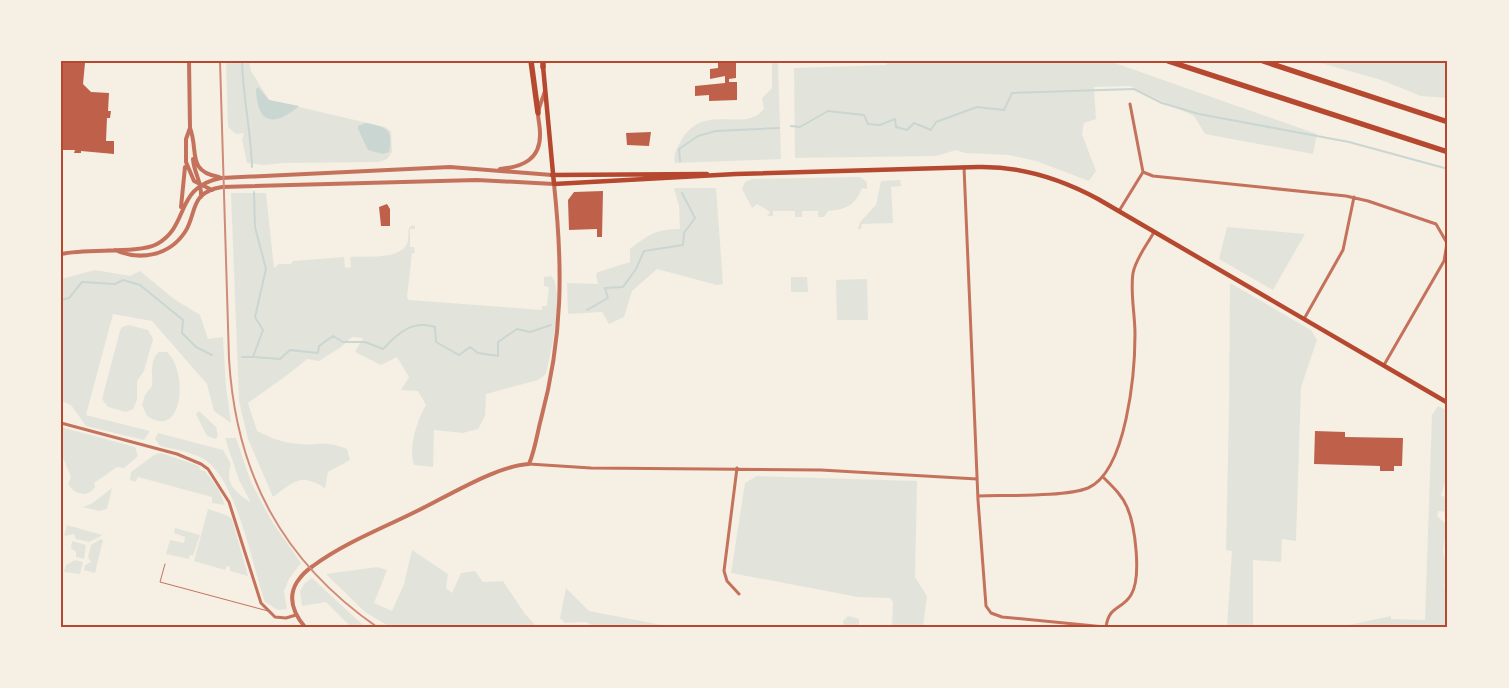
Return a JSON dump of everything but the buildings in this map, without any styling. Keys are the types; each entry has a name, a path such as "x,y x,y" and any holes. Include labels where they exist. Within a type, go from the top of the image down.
{"highway":[{"path":"531,61 538,113"},
{"path":"1168,61 1448,152"},
{"path":"1263,61 1448,122"}],"main road":[{"path":"543,63 554,184 626,182 736,174"},
{"path":"552,175 736,174 1002,167 1049,177 1086,193 1448,403"}],"street":[{"path":"189,61 190,128 194,139 194,167 202,185 201,197"},
{"path":"490,170 520,166 532,160 539,145 538,113 545,90"},
{"path":"1119,212 1143,172 1130,104"},
{"path":"181,210 186,162 186,139 190,128"},
{"path":"193,157 202,172 221,178"},
{"path":"186,162 192,178 212,190"},
{"path":"964,167 978,496 984,600 989,611 1006,618 1106,627 1111,612 1131,594 1135,576 1135,554 1133,525 1127,506 1120,495 1103,477"},
{"path":"61,254 91,249 115,250 146,248 156,245 172,231 191,192 202,185 221,178 405,168 490,170 552,175"},
{"path":"1143,172 1153,176 1354,197 1433,222 1440,228 1446,243 1446,253 1440,270 1384,365"},
{"path":"115,250 125,254 148,256 168,248 184,233 194,206 201,197 212,190 222,187 272,184 470,180 554,184 559,246 558,339 551,382 529,464"},
{"path":"1304,319 1343,250 1354,197"},
{"path":"978,496 1072,492 1089,487 1103,477 1116,450 1132,390 1135,345 1132,286 1134,269 1154,232"},
{"path":"61,423 177,454 208,469 230,502 255,587 262,603 275,617 282,618 296,615"},
{"path":"305,627 296,615 293,592 298,581 313,565 348,545 467,486 529,464 624,469 737,468 839,470 978,479"},
{"path":"737,468 724,571 730,584 739,594"}],"lane":[{"path":"165,564 160,582 269,612"}],"shaded area":[{"path":"226,61 249,61 251,71 269,100 385,127 391,131 392,152 387,159 378,162 282,163 264,165 247,163 242,139 244,133 236,134 228,127"},
{"path":"772,61 778,61 781,159 675,163 677,149 690,129 712,120 746,119 756,116 764,109 762,98 772,88"},
{"path":"889,61 1109,61 1317,134 1313,154 1205,134 1194,116 1130,86 1094,87 1096,119 1084,123 1082,134 1096,171 1089,181 1036,161 1009,155 965,153 956,150 936,156 795,158 794,68 886,65"},
{"path":"1314,61 1448,61 1448,98 1421,96 1381,80"},
{"path":"258,87 269,100 299,106 282,117 269,119 260,110 257,101 256,89"},
{"path":"366,123 387,130 390,138 389,152 383,154 368,150 358,129 358,126"},
{"path":"860,177 867,182 867,189 862,188 857,199 849,206 828,211 824,217 818,217 818,211 802,211 802,217 795,217 795,211 773,211 773,216 767,216 770,212 757,204 752,208 742,189 745,182 752,179"},
{"path":"900,180 901,186 891,187 893,223 862,224 861,229 858,229 860,222 876,205 881,181"},
{"path":"674,188 716,188 723,284 717,285 657,269 632,291 624,317 609,324 602,312 568,314 567,283 598,284 596,275 598,272 630,262 630,249 642,240 658,232 680,229 679,206"},
{"path":"231,193 266,193 274,268 279,264 291,264 293,261 344,257 345,268 351,267 350,257 381,256 397,253 407,244 409,228 412,225 415,226 415,229 410,229 410,247 414,247 415,253 412,253 407,298 409,300 542,310 542,306 547,306 549,287 544,286 544,277 551,276 555,283 557,308 556,324 546,374 538,380 486,394 485,416 478,429 463,433 434,430 433,467 414,465 412,451 414,434 426,405 418,391 401,390 409,377 397,357 381,365 355,352 363,338 352,337 341,347 319,361 307,359 248,403 257,431 288,443 339,446 347,449 350,460 328,472 325,488 316,483 303,480 293,483 273,497 248,439 239,401"},
{"path":"1227,227 1305,234 1273,290 1219,259"},
{"path":"95,270 130,276 140,271 174,299 200,315 208,339 223,337 226,387 231,423 214,411 207,384 152,321 113,314 86,415 150,431 144,440 86,426 71,405 61,401 61,279"},
{"path":"791,277 807,277 808,292 791,292"},
{"path":"867,279 868,320 837,320 836,280"},
{"path":"1230,283 1311,330 1317,340 1301,387 1296,541 1282,539 1281,562 1253,560 1253,627 1227,627 1232,551 1226,550"},
{"path":"129,325 148,330 153,339 144,371 137,381 137,400 133,409 126,412 108,407 102,399 120,331 122,327"},
{"path":"159,352 167,352 174,361 180,387 179,400 175,411 169,419 159,421 147,416 142,405 145,395 152,386 152,367 154,359"},
{"path":"1438,406 1448,411 1448,472 1441,496 1448,497 1448,512 1438,511 1437,516 1447,525 1443,550 1447,572 1444,587 1448,588 1448,627 1340,627 1391,616 1391,619 1425,620 1432,415"},
{"path":"199,411 216,427 218,435 216,439 207,436 196,414"},
{"path":"61,427 135,447 138,456 124,468 117,467 94,483 95,487 92,491 85,494 77,493 68,484 71,477 61,453"},
{"path":"158,433 223,450 231,464 229,471 230,482 236,491 251,503 239,480 225,438 236,438 251,482 271,520 301,563 289,579 284,591 287,609 278,610 265,602 242,524 226,485 216,470 204,459 160,446 155,439"},
{"path":"161,453 199,466 200,470 205,471 219,490 225,505 212,503 212,497 138,477 135,482 130,480 131,472 154,455"},
{"path":"757,476 917,481 915,577 927,596 923,627 892,627 893,602 890,598 858,597 731,573 745,483"},
{"path":"112,488 107,509 99,511 83,507 91,504"},
{"path":"208,509 232,519 248,576 230,571 230,567 227,566 225,570 194,561"},
{"path":"67,525 102,535 89,542 76,539 74,534 64,536"},
{"path":"175,528 200,535 193,556 190,555 189,559 166,554 170,540 184,543 185,537 174,533"},
{"path":"101,539 103,540 95,573 84,570 85,565 91,562 88,557 91,545"},
{"path":"72,541 86,545 84,559 76,557 76,552 71,548"},
{"path":"412,550 448,574 446,588 452,593 461,573 475,571 483,582 503,581 525,614 537,627 390,627 365,612 326,574 377,567 387,570 374,603 392,611 404,584"},
{"path":"75,560 83,562 80,574 64,572 66,565"},
{"path":"312,578 365,627 351,627 326,602 302,606 300,591 305,583"},
{"path":"566,588 589,611 672,627 597,627 585,622 565,623 560,618"},
{"path":"848,616 859,619 859,627 844,627 843,621"}],"waterway":[{"path":"242,61 252,167"},
{"path":"791,126 800,127 828,111 864,115 868,124 880,125 895,119 896,127 907,130 914,123 931,130 936,122 977,107 1004,110 1012,93 1134,89 1162,103 1199,114 1349,142 1448,169"},
{"path":"680,161 679,149 698,136 716,131 779,128"},
{"path":"242,357 253,357 263,330 255,317 266,269 255,227 254,192"},
{"path":"587,310 608,298 605,288 623,287 636,269 644,251 683,245 684,233 695,218 682,193"},
{"path":"61,300 69,298 82,282 115,284 123,280 140,285 183,320 182,333 196,347 212,355"},
{"path":"253,357 280,359 290,350 318,353 319,346 333,336 343,342 365,342 383,349 400,333 419,325 435,327 436,342 459,355 470,347 478,353 498,356 498,342 517,329 530,332 551,325"}],"railway":[{"path":"220,61 229,359 233,401 242,440 254,477 270,511 290,544 315,573 344,601 377,627"}]}
